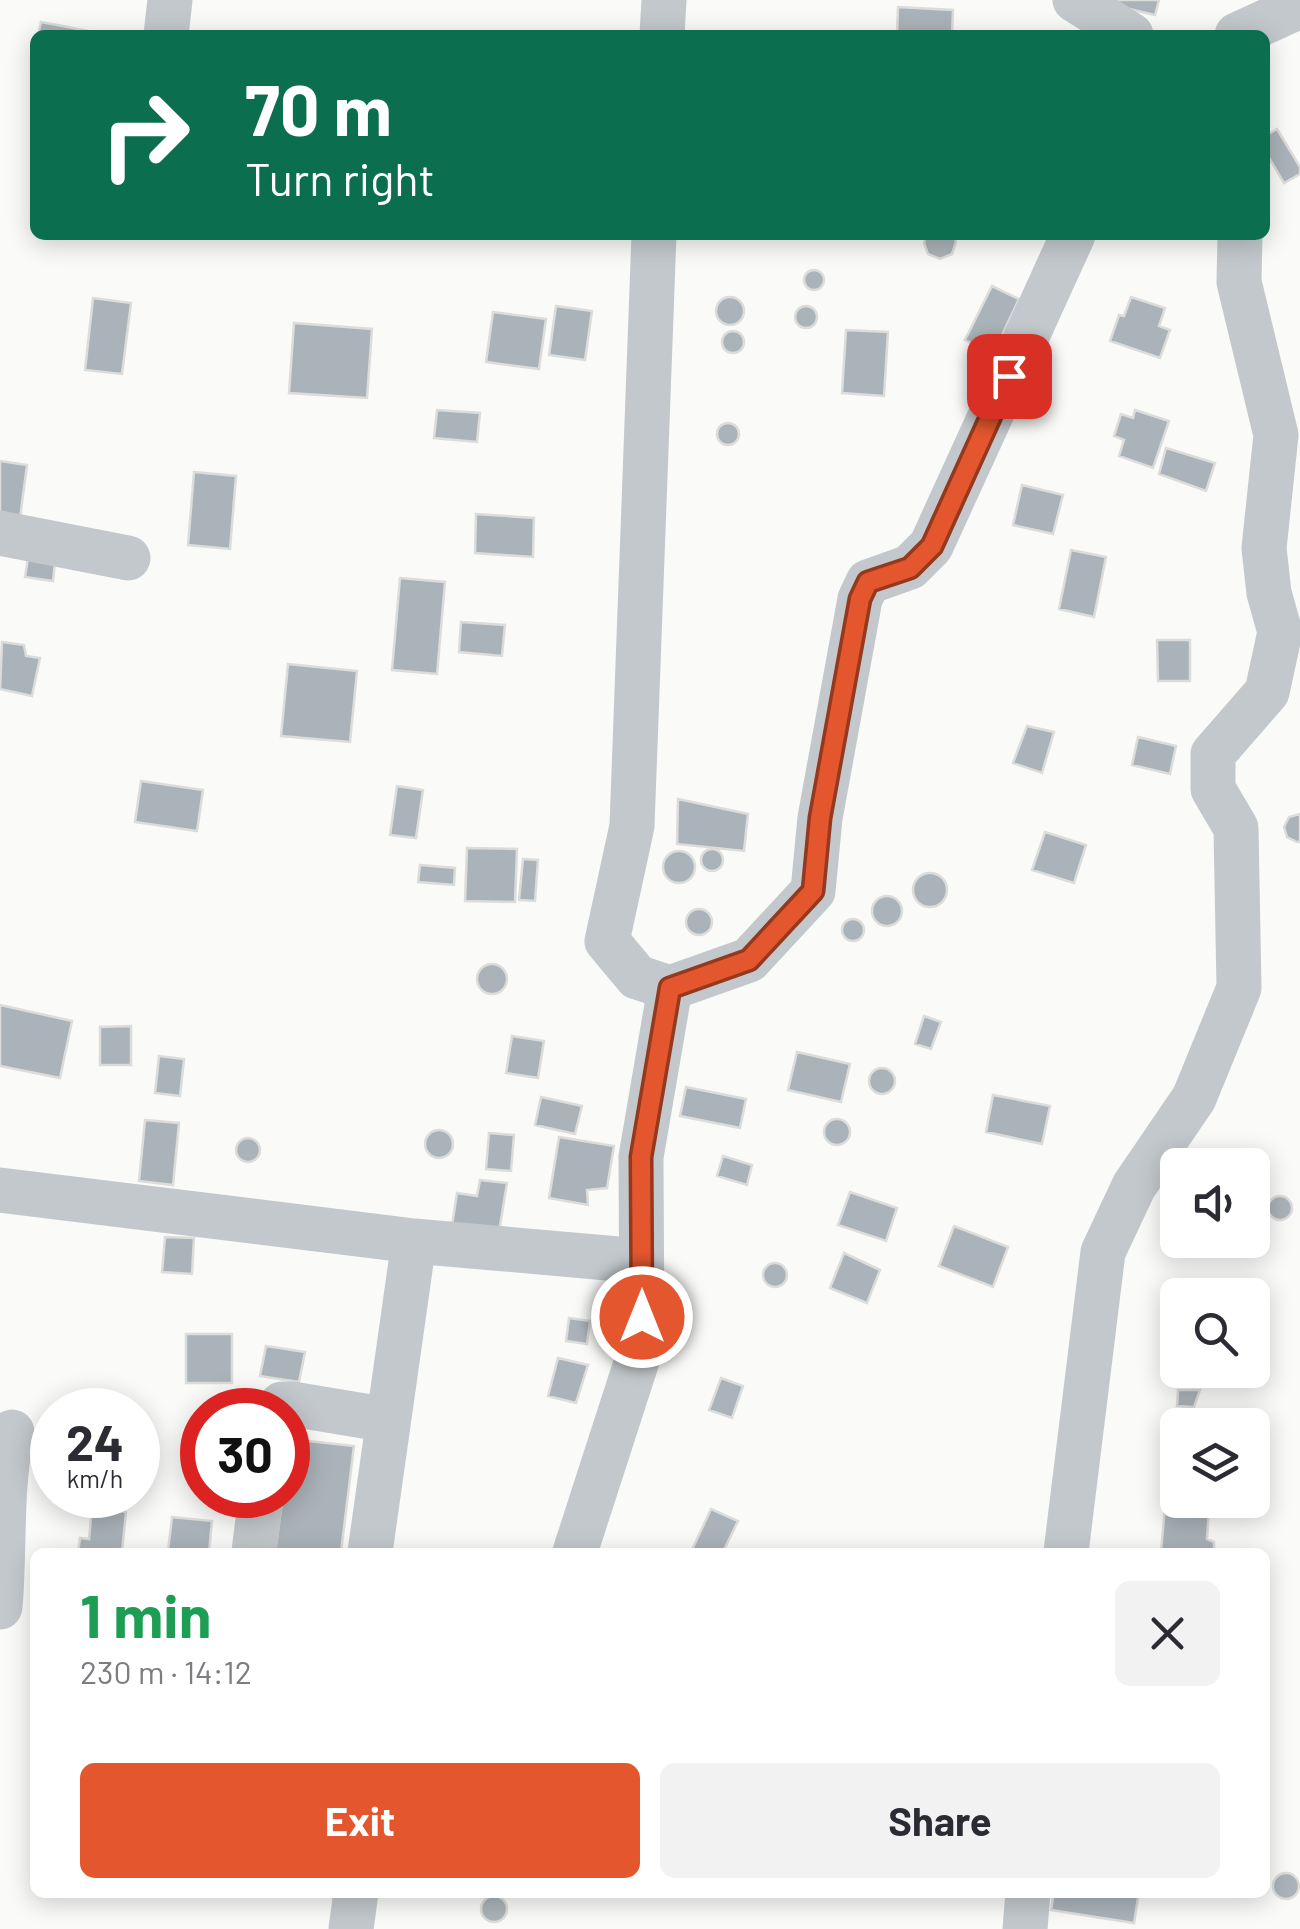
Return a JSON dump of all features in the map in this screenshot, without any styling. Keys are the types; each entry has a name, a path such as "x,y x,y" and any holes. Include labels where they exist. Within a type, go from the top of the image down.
{"street":[{"path":"167,30 170,0"},
{"path":"662,30 664,0"},
{"path":"1075,0 1123,30"},
{"path":"1248,30 1300,6"},
{"path":"654,240 632,826 607,941 637,977 670,988 749,960 813,891 820,818 860,599 868,582 910,568 932,546 1071,240"},
{"path":"1066,1548 1103,1252 1134,1186 1194,1098 1240,988 1236,828 1213,788 1213,754 1266,692 1280,632 1269,593 1264,548 1276,434 1240,282 1240,240"},
{"path":"0,533 128,558"},
{"path":"576,1548 642,1344 641,1157 670,988"},
{"path":"0,1190 414,1241 642,1261"},
{"path":"371,1548 414,1241"},
{"path":"310,1407 388,1420"},
{"path":"0,1607 5,1464 12,1432"},
{"path":"254,1548 258,1518"},
{"path":"352,1929 355,1898"},
{"path":"1025,1929 1028,1898"}],"building":[{"path":"1114,0 1159,0 1155,15 1112,5"},
{"path":"898,7 953,10 952,30 897,30"},
{"path":"41,22 83,30 39,30"},
{"path":"1277,129 1300,167 1300,174 1284,183 1270,159 1270,133"},
{"path":"956,242 952,254 940,259 928,254 924,243"},
{"path":"810,270 818,270 824,280 818,290 810,290 804,284 804,276"},
{"path":"992,286 1019,299 993,354 965,340"},
{"path":"730,297 740,301 744,311 740,321 730,325 720,321 716,311 720,301"},
{"path":"1131,297 1165,308 1159,326 1170,330 1160,358 1110,341 1119,315 1124,316"},
{"path":"93,298 131,303 122,374 85,370"},
{"path":"556,306 592,311 585,360 549,355"},
{"path":"802,306 810,306 817,317 810,328 802,328 795,321 795,313"},
{"path":"493,312 546,319 539,369 486,362"},
{"path":"294,323 372,329 367,398 289,393"},
{"path":"846,330 888,332 884,396 842,393"},
{"path":"729,331 737,331 744,342 737,353 729,353 722,346 722,338"},
{"path":"437,410 480,413 477,442 434,438"},
{"path":"1135,410 1169,421 1153,468 1119,456 1124,440 1114,436 1121,414 1133,418"},
{"path":"728,423 736,426 736,442 728,445 720,442 717,434 720,426"},
{"path":"1166,448 1215,463 1206,491 1159,474"},
{"path":"0,461 27,465 20,518 0,515"},
{"path":"194,472 236,476 230,549 188,545"},
{"path":"1022,485 1063,495 1053,534 1013,525"},
{"path":"476,514 534,518 533,557 475,553"},
{"path":"1071,550 1106,557 1094,617 1059,609"},
{"path":"28,558 55,561 53,581 25,577"},
{"path":"400,578 445,582 437,674 392,670"},
{"path":"461,622 505,625 502,656 459,652"},
{"path":"1157,640 1190,640 1190,681 1158,681"},
{"path":"2,642 24,645 26,656 40,658 32,696 0,689"},
{"path":"288,664 357,671 350,742 281,736"},
{"path":"1027,726 1054,732 1042,773 1013,763"},
{"path":"1138,737 1176,746 1170,774 1132,765"},
{"path":"141,781 203,790 197,831 135,822"},
{"path":"397,786 423,790 416,838 390,835"},
{"path":"678,799 748,814 744,851 677,844"},
{"path":"1300,814 1297,842 1287,837 1284,827 1289,817"},
{"path":"1045,832 1086,845 1074,883 1032,870"},
{"path":"467,848 517,849 515,902 465,901"},
{"path":"708,849 716,849 723,860 716,871 708,871 701,864 701,856"},
{"path":"679,851 690,856 695,867 690,878 679,883 668,878 663,867 668,856"},
{"path":"523,859 538,860 535,901 519,900"},
{"path":"420,865 455,868 454,885 418,882"},
{"path":"930,873 942,878 947,890 942,902 930,907 918,902 913,890 918,878"},
{"path":"887,896 901,905 902,911 893,925 887,926 873,917 872,911 881,897"},
{"path":"699,909 708,913 712,922 708,931 699,935 690,931 686,922 690,913"},
{"path":"853,919 861,922 861,938 853,941 845,938 842,930 845,922"},
{"path":"492,964 506,973 507,979 498,993 492,994 478,985 477,979 486,965"},
{"path":"0,1005 72,1021 60,1078 0,1066"},
{"path":"924,1016 941,1022 931,1049 915,1044"},
{"path":"131,1026 131,1065 100,1065 100,1027"},
{"path":"512,1036 544,1041 538,1078 506,1073"},
{"path":"797,1052 850,1064 841,1102 788,1090"},
{"path":"159,1056 184,1059 180,1096 155,1093"},
{"path":"882,1068 891,1072 895,1081 891,1090 882,1094 873,1090 869,1081 873,1072"},
{"path":"686,1087 746,1099 740,1128 680,1116"},
{"path":"993,1095 1050,1106 1042,1144 986,1132"},
{"path":"541,1097 582,1106 575,1134 535,1125"},
{"path":"837,1119 846,1123 850,1132 846,1141 837,1145 828,1141 824,1132 828,1123"},
{"path":"145,1120 179,1123 173,1185 139,1181"},
{"path":"439,1130 449,1134 453,1144 449,1154 439,1158 429,1154 425,1144 429,1134"},
{"path":"489,1133 514,1135 511,1171 486,1169"},
{"path":"559,1137 614,1146 607,1188 587,1190 588,1205 549,1198"},
{"path":"248,1138 260,1150 248,1162 236,1150"},
{"path":"723,1156 752,1165 747,1185 717,1176"},
{"path":"480,1180 507,1183 498,1238 451,1232 457,1193 477,1196"},
{"path":"850,1192 897,1208 886,1241 838,1225"},
{"path":"1276,1197 1284,1197 1291,1204 1291,1212 1284,1219 1276,1219 1270,1213 1270,1203"},
{"path":"954,1226 1008,1247 993,1287 939,1266"},
{"path":"165,1237 194,1238 192,1274 162,1272"},
{"path":"844,1253 880,1270 867,1303 830,1288"},
{"path":"775,1263 787,1275 775,1287 763,1275"},
{"path":"569,1318 590,1321 587,1344 566,1341"},
{"path":"186,1334 232,1334 232,1383 186,1383"},
{"path":"266,1346 305,1352 299,1382 260,1376"},
{"path":"558,1358 588,1365 576,1403 548,1396"},
{"path":"721,1378 743,1386 732,1418 709,1410"},
{"path":"1178,1390 1200,1390 1194,1407 1177,1406"},
{"path":"310,1441 354,1446 341,1548 276,1548 280,1518 310,1518"},
{"path":"711,1509 738,1521 725,1548 693,1548"},
{"path":"172,1517 212,1521 209,1548 168,1548"},
{"path":"91,1518 125,1518 122,1548 79,1548 80,1538 89,1539"},
{"path":"1164,1518 1208,1518 1207,1539 1214,1542 1214,1548 1161,1548"},
{"path":"1286,1873 1295,1877 1299,1886 1295,1895 1286,1899 1277,1895 1273,1886 1277,1877"},
{"path":"488,1898 500,1898 506,1904 506,1914 499,1921 489,1921 482,1914 482,1904"},
{"path":"1053,1898 1138,1898 1134,1923 1051,1910"}],"route":[{"path":"642,1317 641,1157 670,988 749,960 813,891 820,818 860,599 868,582 910,568 932,546 1009,376"}]}
